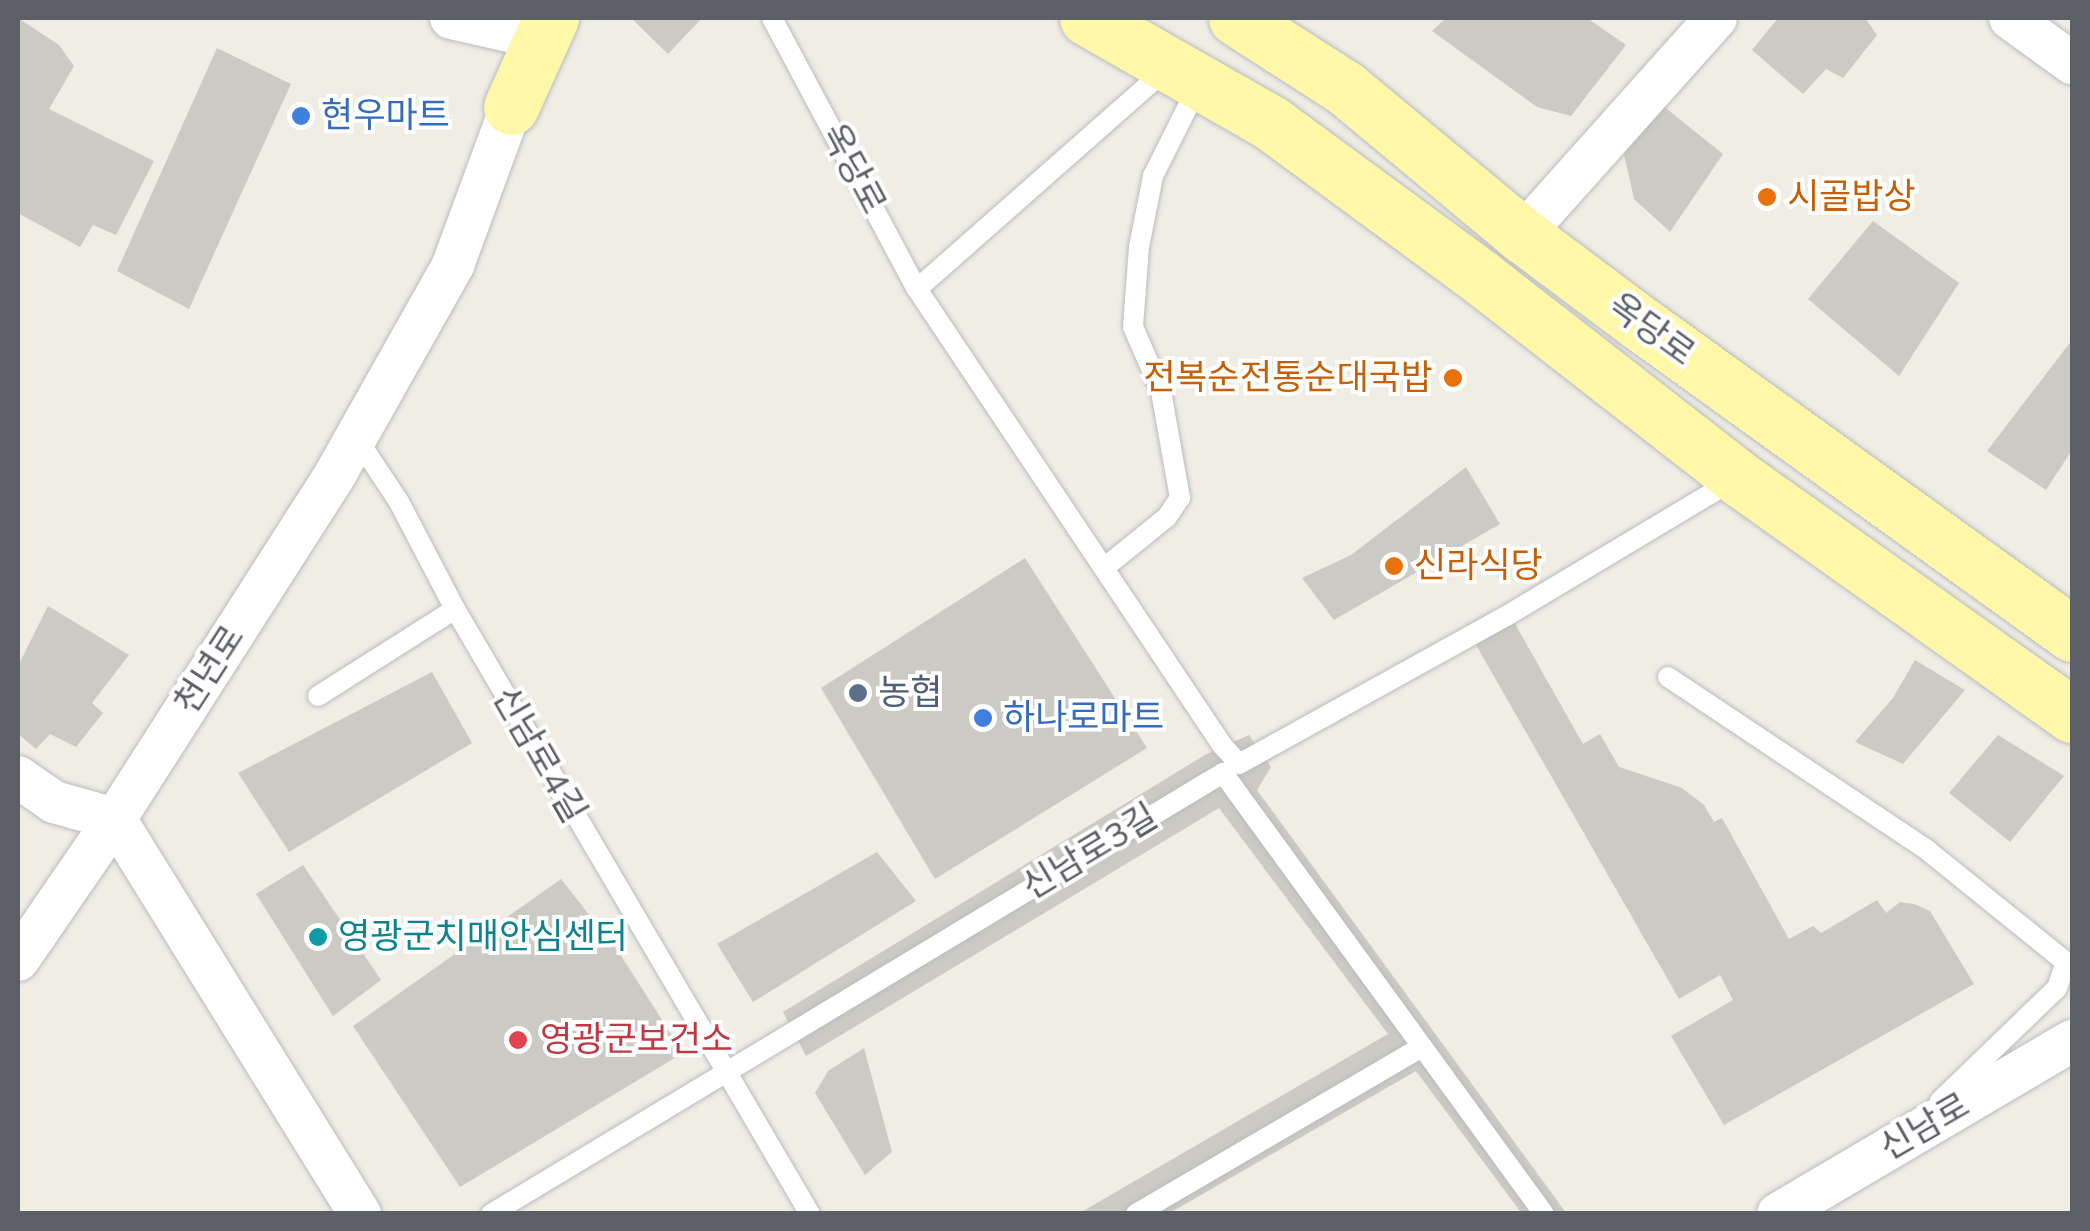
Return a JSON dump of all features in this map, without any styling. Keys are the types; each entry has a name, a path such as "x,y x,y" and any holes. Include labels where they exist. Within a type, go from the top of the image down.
{"main road":[{"name":"옥당로","path":"1087,18 1271,124 1468,268 1737,478 2072,715"},
{"name":"옥당로","path":"1236,18 1345,88 1522,235 2072,634"},
{"path":"511,107 526,22"}],"street":[{"path":"451,18 526,22"},
{"path":"1522,235 1716,18"},
{"path":"2010,18 2072,63"},
{"name":"천년로","path":"18,960 115,819 356,437 453,265 511,107"},
{"path":"18,776 54,802 115,819 360,1214"},
{"name":"신남로","path":"1778,1214 2072,1042"}],"lane":[{"name":"옥당로","path":"772,18 917,289 1222,745 1231,769"},
{"path":"917,289 1185,74"},
{"path":"1104,568 1167,517 1180,498 1160,391 1133,326 1139,246 1153,176 1185,74"},
{"name":"신남로4길","path":"356,437 399,502 455,609 810,1214"},
{"path":"1544,1214 1422,1046 1231,769 1508,615 1737,478"},
{"path":"318,696 455,609"},
{"path":"1668,676 1927,850 2066,962 2057,988 1899,1142"},
{"name":"신남로3길","path":"490,1214 1231,769"},
{"path":"2028,928 2072,950"},
{"path":"1136,1214 1422,1046"}],"building":[{"path":"18,18 59,45 74,66 49,109 154,161 116,235 93,225 80,247 18,213"},
{"path":"631,18 702,18 668,54"},
{"path":"1446,18 1587,18 1626,45 1571,116 1537,107 1432,31"},
{"path":"1778,18 1865,18 1877,35 1843,78 1826,69 1803,94 1752,50"},
{"path":"217,48 291,84 189,309 117,271"},
{"path":"1662,105 1723,154 1670,232 1634,199 1624,154"},
{"path":"1873,221 1959,283 1899,376 1808,299"},
{"path":"2072,340 2072,450 2046,490 1987,451"},
{"path":"1466,467 1500,524 1334,620 1302,578 1351,555"},
{"name":"하나로마트","path":"1025,558 1147,748 935,879 821,688"},
{"path":"48,606 129,655 92,703 103,713 76,747 50,734 36,749 18,734 18,666"},
{"path":"1514,622 1583,744 1600,734 1619,767 1682,788 1704,805 1714,822 1722,818 1789,939 1813,926 1821,933 1877,900 1886,913 1900,902 1914,904 1930,911 1974,984 1724,1125 1671,1036 1733,1000 1720,975 1679,999 1476,645"},
{"path":"1915,660 1965,690 1903,764 1855,742 1893,698"},
{"path":"432,672 472,743 289,852 238,773"},
{"path":"1249,735 1271,767 1257,790 1567,1214 1522,1214 1416,1071 1168,1214 1078,1214 1388,1034 1219,808 806,1056 783,1012 1205,755"},
{"path":"1998,735 2064,776 2010,842 1949,793"},
{"path":"877,852 916,901 753,1002 717,944"},
{"name":"영광군치매안심센터","path":"303,865 381,980 333,1016 256,894"},
{"name":"영광군보건소","path":"561,879 620,954 683,1053 460,1187 353,1026"},
{"path":"864,1048 892,1152 865,1175 815,1093 828,1071"}],"place":[{"name":"현우마트","path":"301,116"},
{"name":"시골밥상","path":"1767,197"},
{"name":"전복순전통순대국밥","path":"1453,378"},
{"name":"신라식당","path":"1394,566"},
{"name":"농협","path":"858,693"},
{"name":"하나로마트","path":"983,718"},
{"name":"영광군치매안심센터","path":"318,937"},
{"name":"영광군보건소","path":"518,1040"}]}
